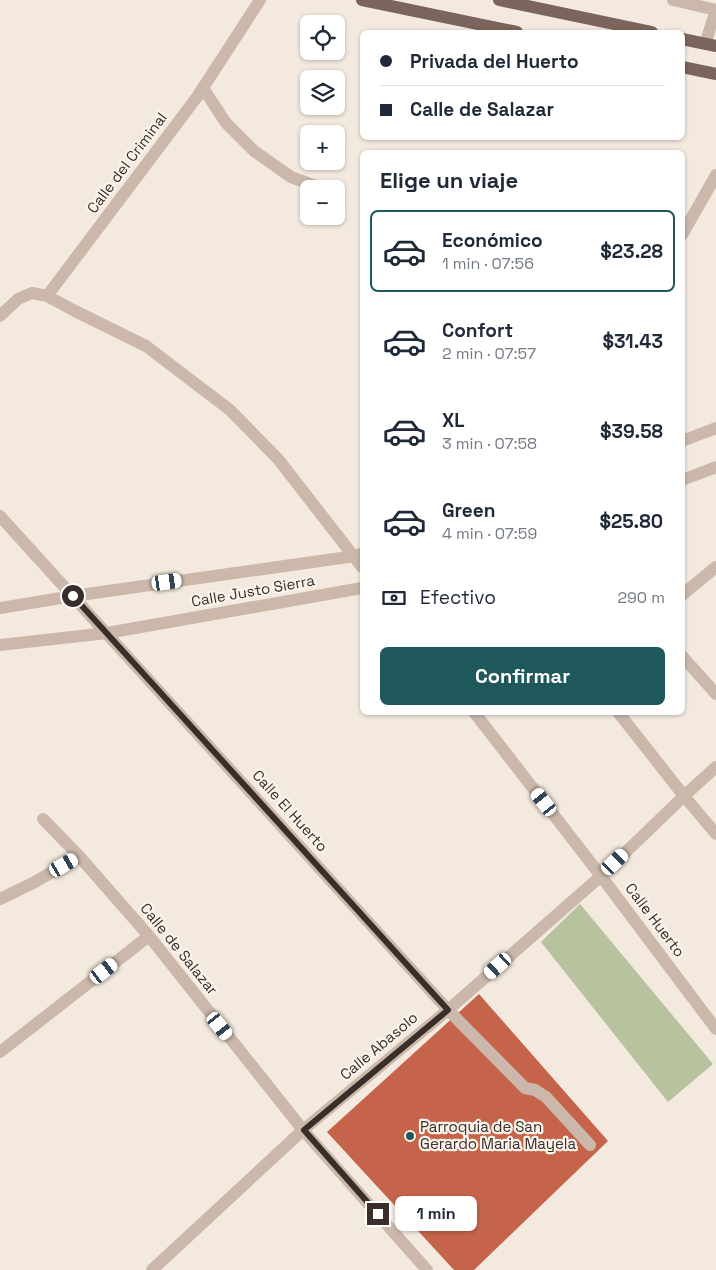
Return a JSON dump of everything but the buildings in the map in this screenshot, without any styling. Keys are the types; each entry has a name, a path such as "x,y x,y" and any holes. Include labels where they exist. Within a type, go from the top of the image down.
{"main road":[{"path":"362,0 507,30"},
{"path":"499,0 642,30"},
{"path":"685,40 711,45"},
{"path":"685,68 716,74"}],"street":[{"name":"Calle del Criminal","path":"47,296 203,88 260,0"},
{"path":"673,0 716,10 711,45"},
{"path":"203,88 226,123 254,151 291,177 300,180"},
{"path":"685,230 716,175"},
{"path":"0,316 18,299 32,293 47,296 146,346 230,410 278,459 359,555"},
{"path":"685,437 716,428"},
{"path":"685,479 716,467"},
{"name":"Calle El Huerto","path":"0,516 448,1010 525,1088 535,1090 546,1097 590,1146"},
{"name":"Calle Justo Sierra","path":"0,608 359,555"},
{"path":"685,592 716,566"},
{"name":"Calle Justo Sierra","path":"0,645 107,633 360,588"},
{"path":"685,659 716,694"},
{"name":"Calle Huerto","path":"476,715 716,1029"},
{"path":"620,715 716,834"},
{"name":"Calle Abasolo","path":"152,1270 304,1130 448,1010 601,876 716,767"},
{"name":"Calle de Salazar","path":"43,819 149,936 304,1130 427,1270"},
{"path":"0,899 35,882 78,856"},
{"path":"0,1052 149,936"}],"green space":[{"path":"580,904 713,1064 668,1102 541,942"}],"place":[{"name":"Parroquia de San Gerardo Maria Mayela","path":"410,1136"}],"route":[{"path":"73,596 448,1010 304,1130 378,1214"}]}
